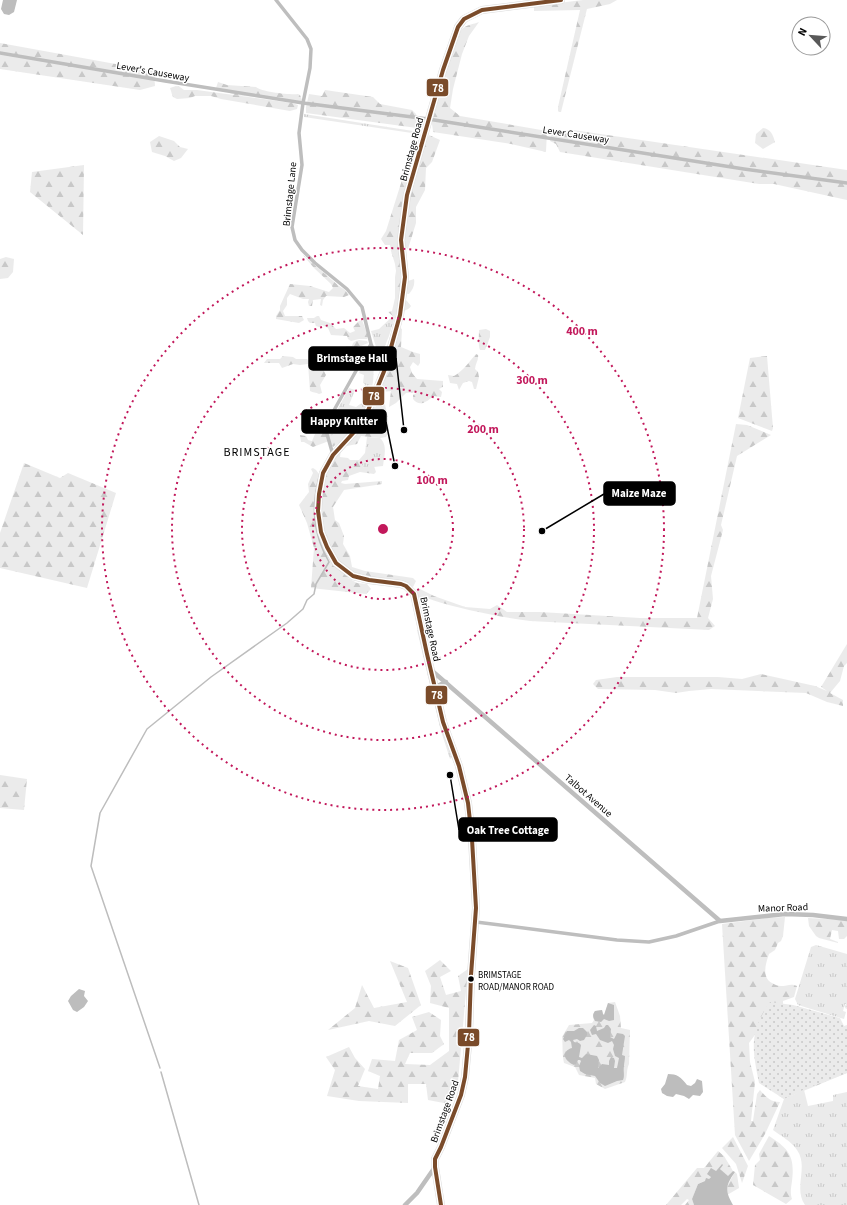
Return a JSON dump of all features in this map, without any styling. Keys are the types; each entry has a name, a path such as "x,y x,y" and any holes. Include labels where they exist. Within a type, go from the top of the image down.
{"main road":[{"name":"Brimstage Road","path":"441,1205 435,1159 461,1096 465,1077 469,1034 471,975 476,908 472,839 468,803 459,766 443,722 414,594 410,589 401,584 369,580 353,576 336,563 321,532 319,522 319,494 323,473 333,455 356,430 367,413 385,369 400,315 405,277 401,240 407,196 442,70 458,27 464,19 482,10 561,0"}],"street":[{"name":"Brimstage Lane","path":"276,0 307,38 311,49 310,68 299,133 302,165 292,227 295,240 302,250 315,263 347,289 362,307 371,344 378,362 385,369"},
{"name":"Lever's Causeway","path":"0,53 164,82 303,103"},
{"name":"Lever Causeway","path":"303,103 428,119 744,169 847,183"},
{"path":"333,455 327,434 328,421 371,344"},
{"name":"Talbot Avenue","path":"430,669 720,921"},
{"path":"435,687 446,682"},
{"name":"Manor Road","path":"720,921 785,914 847,918"},
{"path":"476,922 617,940 648,942 676,936 720,921"},
{"path":"405,1205 417,1193 435,1167"}],"green space":[{"path":"583,0 617,0 610,4 587,9 561,112 559,112 558,107 580,10 534,11 534,6"},
{"path":"479,22 469,36 462,54 450,108 460,116 547,131 546,152 511,144 433,132 432,123 436,104 444,73 458,34 462,29"},
{"path":"0,43 154,71 155,86 140,90 0,69"},
{"path":"218,82 227,85 256,87 276,93 298,94 300,95 302,102 235,95 216,88"},
{"path":"176,86 184,90 197,90 298,105 297,109 290,111 211,96 195,96 177,99 173,97 170,88"},
{"path":"325,90 373,97 380,104 412,110 416,114 419,124 417,128 306,113 309,94 322,96"},
{"path":"304,114 413,131 412,133 304,117"},
{"path":"763,128 770,131 775,142 763,149 755,143 756,134"},
{"path":"563,130 573,130 847,170 847,200 774,184 759,184 560,152 556,144 550,141 551,135"},
{"path":"429,135 440,140 432,162 426,168 425,190 416,207 416,223 408,249 400,244 403,280 408,281 414,279 412,290 409,294 402,293 401,296 411,306 407,310 397,311 395,317 388,312 392,311 395,298 395,264 390,245 385,245 381,239 386,231 407,164 416,161"},
{"path":"159,136 174,141 180,147 188,149 181,158 174,161 165,156 152,152 150,142"},
{"path":"84,165 83,235 30,192 32,172"},
{"path":"303,255 349,295 344,297 326,296 323,300 322,306 320,305 321,299 313,300 312,306 309,306 309,299 303,299 290,294 287,298 287,305 283,311 285,316 302,316 304,320 299,323 276,319 290,284 310,286 329,292 333,288 331,284"},
{"path":"6,257 14,259 13,272 8,278 0,279 0,259"},
{"path":"319,316 321,320 330,323 336,329 344,328 350,333 355,331 353,327 362,320 368,336 367,339 351,341 347,336 331,335 328,328 322,325 319,327 316,326 315,323 310,323 308,321 307,318 314,318"},
{"path":"393,316 395,317 389,336 382,353 378,353 371,331 379,329"},
{"path":"400,328 402,329 401,347 420,354 420,363 418,366 413,362 410,367 412,373 417,379 443,381 443,387 439,389 442,392 441,397 434,396 424,403 418,403 413,399 413,395 418,392 406,393 396,403 389,407 391,391 382,392 389,427 386,437 380,438 361,436 357,444 347,446 346,444 371,411 384,381"},
{"path":"486,329 490,331 490,337 485,350 480,350 479,330"},
{"path":"359,340 367,341 368,343 358,346 352,353 357,356 358,360 353,363 350,356 346,355 344,349 346,346 352,346 354,342"},
{"path":"370,350 372,351 374,374 371,394 363,414 357,423 333,447 330,432 334,416 349,388 355,390 349,405 356,407 363,402 365,394 362,393 365,384 363,383 364,375 359,373"},
{"path":"476,354 478,357 475,369 478,372 479,377 476,389 474,389 472,382 469,381 463,383 459,390 457,384 450,383 448,375 454,376 457,374"},
{"path":"283,356 293,357 296,359 307,359 314,365 321,365 326,375 320,385 322,393 319,394 310,391 308,364 293,364 282,368 279,363 264,363 267,359 280,359"},
{"path":"767,356 772,431 738,418 750,358"},
{"path":"334,416 335,420 331,433 335,445 333,447 329,441 313,447 301,442 300,435 306,436 308,440 312,441 315,434 326,430 331,418"},
{"path":"736,424 747,425 771,435 737,456 721,525 723,530 711,576 713,599 708,618 715,626 709,630 530,621 475,611 441,603 425,597 419,600 417,591 418,588 434,596 465,607 490,609 497,605 507,612 540,612 640,618 697,618"},
{"path":"367,437 380,438 384,444 385,451 383,466 364,468 359,460 365,453"},
{"path":"341,449 340,457 348,458 350,460 359,460 364,468 374,466 376,472 374,474 360,472 349,476 348,480 342,481 341,483 382,481 382,484 344,490 333,507 335,520 339,523 344,536 343,544 350,556 352,567 365,571 413,578 416,581 413,587 403,583 348,576 348,578 357,583 367,584 371,589 366,594 311,588 314,548 307,523 299,505 309,492 308,484 313,473 311,469 313,468 319,474 325,474"},
{"path":"24,463 60,478 68,473 116,493 87,588 0,568 0,533"},
{"path":"417,630 419,630 453,757 450,759 441,731"},
{"path":"847,644 847,663 844,666 840,681 830,693 843,700 843,706 827,702 806,693 711,689 676,693 655,690 598,689 593,684 596,680 617,677 718,677 742,679 761,674 815,686 827,691 821,687"},
{"path":"0,775 27,779 24,810 0,808"},
{"path":"785,917 781,941 778,943 775,950 769,954 765,970 766,977 778,986 797,986 794,997 783,1001 783,1009 847,1046 847,1073 784,1099 779,1096 760,1028 749,1043 750,1062 755,1082 751,1121 753,1121 757,1094 760,1090 771,1100 780,1102 765,1134 749,1161 735,1135 722,924"},
{"path":"808,918 847,920 847,936 844,939 839,939 838,931 832,930 830,939 838,943 819,938 809,926"},
{"path":"816,945 847,954 847,1009 845,1008 845,1004 843,1011 846,1012 844,1019 798,1005 795,999 811,947"},
{"path":"440,960 451,971 440,977 446,995 461,991 458,976 468,969 458,1082 449,1104 428,1100 426,1084 408,1084 408,1103 359,1101 327,1096 335,1070 326,1057 349,1047 355,1058 365,1069 358,1086 378,1089 380,1076 368,1071 372,1059 395,1061 399,1040 417,1030 412,1017 429,1012 441,1020 440,1036 444,1044 432,1053 410,1053 405,1064 430,1065 449,1051 449,1008 430,1003 431,986 425,971"},
{"path":"390,961 408,968 421,1005 395,1026 369,1021 328,1030 355,1008 362,985 374,1008 407,1002"},
{"path":"615,1002 620,1016 621,1028 630,1030 629,1064 625,1082 605,1089 596,1084 595,1078 579,1075 575,1067 564,1063 562,1037 569,1025 592,1023 594,1020 593,1016 595,1011 602,1010 604,1015 608,1003"},
{"path":"770,1002 793,1005 840,1018 844,1026 847,1025 847,1073 805,1089 784,1099 759,1083 754,1050 755,1032 763,1013"},
{"path":"804,1090 808,1106 833,1101 833,1095 847,1092 847,1205 805,1205 800,1192 802,1163 800,1157 792,1144 773,1130 784,1099"},
{"path":"769,1136 786,1149 791,1159 793,1172 791,1190 792,1199 786,1204 753,1185 755,1165 760,1160 759,1154"},
{"path":"733,1137 748,1166 742,1183 736,1164 722,1148"},
{"path":"718,1151 724,1156 733,1171 728,1177 720,1169 722,1164 709,1179 698,1184 692,1199 694,1205 685,1205 689,1200 687,1199 681,1205 666,1205 697,1168 704,1168"},
{"path":"735,1172 737,1174 739,1188 727,1195 727,1186"}],"shaded area":[{"path":"3,0 17,0 14,12 9,15 4,14 1,9"},
{"path":"79,989 85,991 84,996 88,1001 84,1007 77,1012 73,1010 68,1001"},
{"path":"608,1003 614,1005 614,1020 609,1021 604,1019 601,1022 595,1021 593,1014 595,1011 602,1010 604,1015"},
{"path":"594,1025 596,1026 597,1031 608,1025 611,1029 610,1037 614,1039 617,1033 625,1036 622,1055 625,1056 623,1080 605,1086 600,1083 595,1076 585,1074 580,1071 580,1060 578,1060 574,1065 565,1058 566,1052 572,1048 569,1040 565,1042 563,1039 567,1031 574,1031 579,1028 583,1028 587,1032 584,1040 573,1040 581,1045 579,1057 582,1058 586,1054 597,1056 599,1060 598,1068 602,1064 609,1065 611,1057 614,1058 615,1061 614,1068 617,1068 619,1058 615,1056 612,1041 608,1043 600,1040 596,1034 592,1035 590,1030"},
{"path":"668,1074 679,1076 687,1085 691,1086 697,1079 702,1081 703,1092 700,1096 693,1095 689,1099 676,1094 673,1097 667,1096 662,1093 661,1089 665,1084"},
{"path":"722,1164 723,1165 720,1169 728,1176 733,1171 735,1172 729,1181 727,1188 727,1192 733,1205 694,1205 692,1199 698,1184 705,1181 706,1178 709,1179 711,1177 707,1174 711,1168 716,1171"}],"waterway":[{"path":"160,1068 91,866 100,813 147,729 211,677 287,623 303,609 307,600 314,594 316,584 329,562 320,541 315,521 314,510 316,488 319,477"},
{"path":"161,1072 199,1205"}],"transit line":[{"name":"78","path":"441,1205 435,1159 461,1095 465,1077 469,1034 471,975 476,908 472,839 468,803 459,766 443,722 414,594 406,586 401,584 369,580 353,576 336,563 321,532 318,511 319,494 323,473 333,455 356,430 367,413 385,369 400,315 405,277 401,240 407,195 443,70 458,27 464,19 482,10 561,0"}],"place":[{"name":"Brimstage Hall","path":"404,430"},
{"name":"Happy Knitter","path":"395,466"},
{"name":"Maize Maze","path":"542,531"},
{"name":"Oak Tree Cottage","path":"450,775"},
{"name":"BRIMSTAGE ROAD/MANOR ROAD","path":"471,979"}],"district":[{"name":"BRIMSTAGE","path":"257,452"}]}
